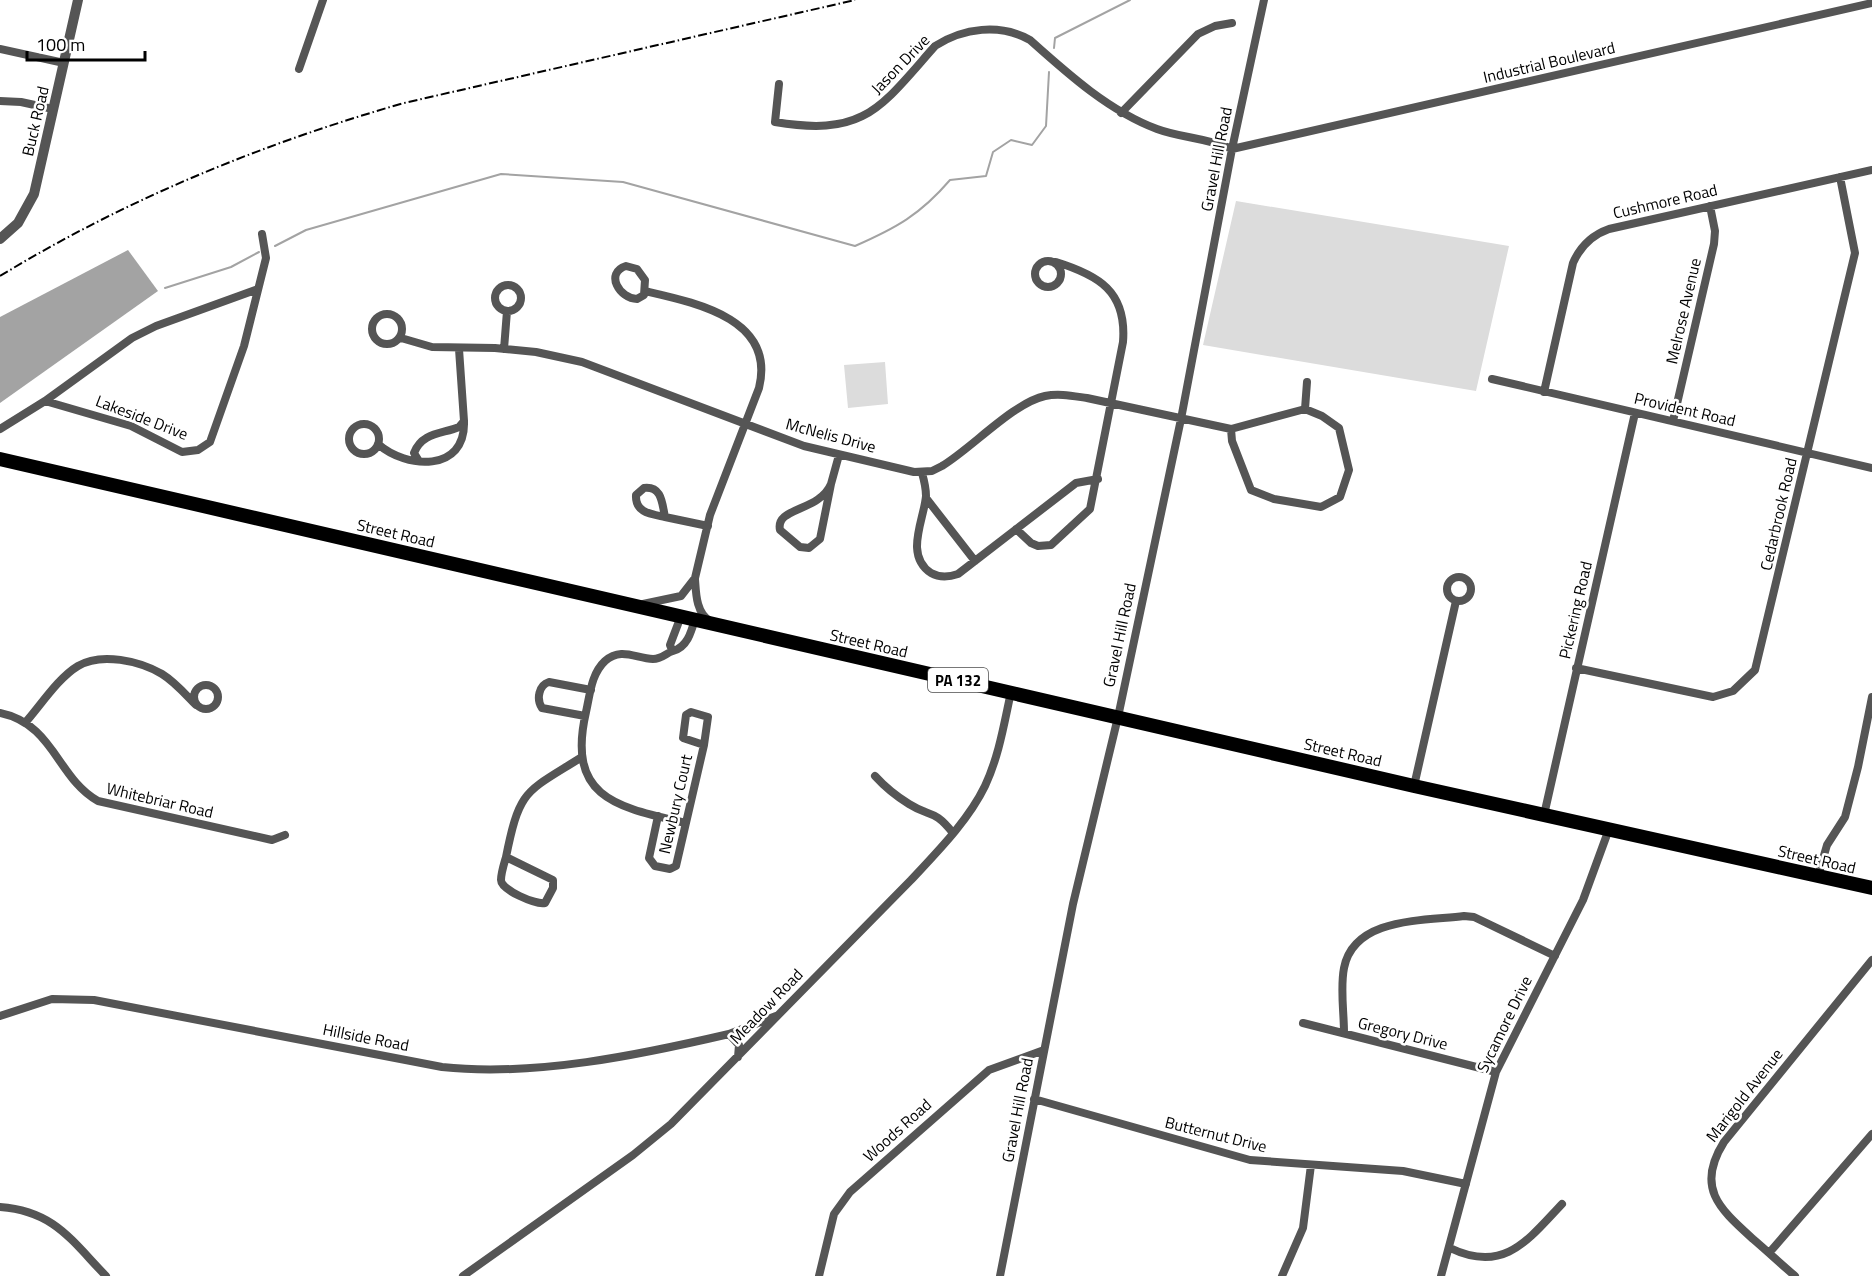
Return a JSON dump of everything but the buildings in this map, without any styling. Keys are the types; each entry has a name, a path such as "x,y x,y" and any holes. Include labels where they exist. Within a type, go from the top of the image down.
{"main road":[{"name":"Street Road","path":"0,459 1414,786 1872,888"}],"street":[{"name":"Buck Road","path":"0,238 18,223 30,204 78,0"},
{"path":"299,69 323,0"},
{"name":"Gravel Hill Road","path":"1000,1276 1073,904 1118,717 1181,419 1232,149 1264,0"},
{"name":"Industrial Boulevard","path":"1232,149 1872,3"},
{"path":"1120,113 1198,34 1215,26 1232,23"},
{"name":"Jason Drive","path":"779,84 775,122 803,126 840,125 856,121 879,108 935,46 945,40 981,30 998,29 1011,31 1030,40 1120,113 1159,130 1219,143 1232,149"},
{"path":"0,49 64,63"},
{"path":"0,101 21,102 53,109"},
{"name":"Cushmore Road","path":"1544,392 1573,262 1582,247 1594,236 1609,229 1872,170"},
{"name":"Cedarbrook Road","path":"1576,668 1703,697 1722,695 1742,685 1759,662 1855,254 1840,177"},
{"name":"Melrose Avenue","path":"1673,422 1714,244 1715,231 1710,206"},
{"name":"Lakeside Drive","path":"45,401 131,426 182,452 198,450 210,442 244,346 266,258 262,234"},
{"path":"1016,530 1038,546 1056,542 1090,509 1098,479 1124,332 1118,305 1106,287 1089,273 1056,262"},
{"name":"Lakeside Drive","path":"0,429 45,401 132,338 156,326 258,289"},
{"path":"634,605 675,599 688,591 695,578 708,526 743,424 759,388 762,369 758,349 751,335 733,320 677,298 645,291"},
{"path":"504,349 507,311"},
{"name":"McNelis Drive","path":"402,338 432,347 536,352 582,363 804,446 922,472"},
{"path":"378,444 393,455 436,462 454,452 462,439 464,421 459,349"},
{"name":"Provident Road","path":"1492,379 1872,468"},
{"path":"1305,409 1307,382"},
{"path":"1098,479 1076,483 951,577 937,576 925,567 917,544 926,498 922,472 932,471 951,461 1037,398 1064,394 1231,429 1305,409 1322,416 1339,428 1347,452 1349,470 1340,496 1321,507 1274,499 1251,490 1232,441 1231,429"},
{"name":"Pickering Road","path":"1544,814 1635,413"},
{"path":"416,458 415,449 424,439 437,432 459,427 464,421"},
{"path":"831,484 818,502 786,514 780,520 780,530 800,547 812,547 820,539 838,455"},
{"path":"926,498 975,561"},
{"path":"665,517 708,526"},
{"path":"695,578 700,608 705,618 718,625"},
{"path":"1414,786 1456,601"},
{"path":"672,650 670,645 681,616"},
{"path":"686,823 625,808 609,800 593,784 582,757 581,734 591,690 600,667 613,656 631,653 654,659 672,650 678,650 685,644 695,619"},
{"path":"0,713 25,723 69,673 83,663 102,658 155,671 169,680 196,705"},
{"path":"585,716 542,708 539,699 542,687 549,682 591,690"},
{"name":"Meadow Road","path":"464,1276 633,1155 671,1124 911,880 953,832 984,788 991,771 1011,692"},
{"path":"1818,876 1827,845 1845,817 1872,697"},
{"name":"Whitebriar Road","path":"25,723 54,750 80,789 98,801 272,840 285,835"},
{"name":"Newbury Court","path":"658,816 650,858 655,866 670,869 676,866 704,745"},
{"path":"506,857 553,880 553,888 545,903 537,904 505,888 501,880 506,857 521,800 531,789 582,757"},
{"path":"875,776 890,791 911,805 940,816 953,832"},
{"name":"Sycamore Drive","path":"1441,1276 1496,1072 1593,876 1609,829"},
{"path":"1344,1033 1346,962 1359,942 1383,927 1464,916 1474,917 1554,956"},
{"name":"Marigold Avenue","path":"1795,1276 1719,1206 1711,1186 1714,1160 1724,1143 1872,960"},
{"name":"Hillside Road","path":"0,1016 52,999 94,1000 442,1067 482,1070 583,1061 729,1034 779,1014"},
{"name":"Gregory Drive","path":"1303,1023 1496,1072"},
{"path":"729,1034 739,1045 737,1058"},
{"name":"Woods Road","path":"819,1276 834,1214 850,1192 989,1070 1044,1050"},
{"name":"Butternut Drive","path":"1034,1099 1227,1155 1267,1162 1403,1171 1466,1184"},
{"path":"1768,1253 1872,1134"},
{"path":"1282,1276 1303,1228 1311,1165"},
{"path":"1450,1248 1477,1257 1502,1255 1514,1251 1527,1241 1562,1204"},
{"path":"0,1207 34,1213 56,1224 106,1276"}],"shaded area":[{"path":"1236,201 1509,246 1476,391 1203,345"},
{"path":"128,250 158,291 0,403 0,317"},
{"path":"885,362 888,404 848,408 844,365"}],"waterway":[{"path":"1054,48 1055,38 1130,0"},
{"path":"275,246 306,230 501,174 623,182 855,246 883,233 918,212 950,180 986,176 993,152 1011,140 1032,145 1046,126 1049,72"},
{"path":"165,288 231,267 259,252"}],"railway":[{"path":"0,276 48,248 146,198 298,136 404,103 855,0"}]}
